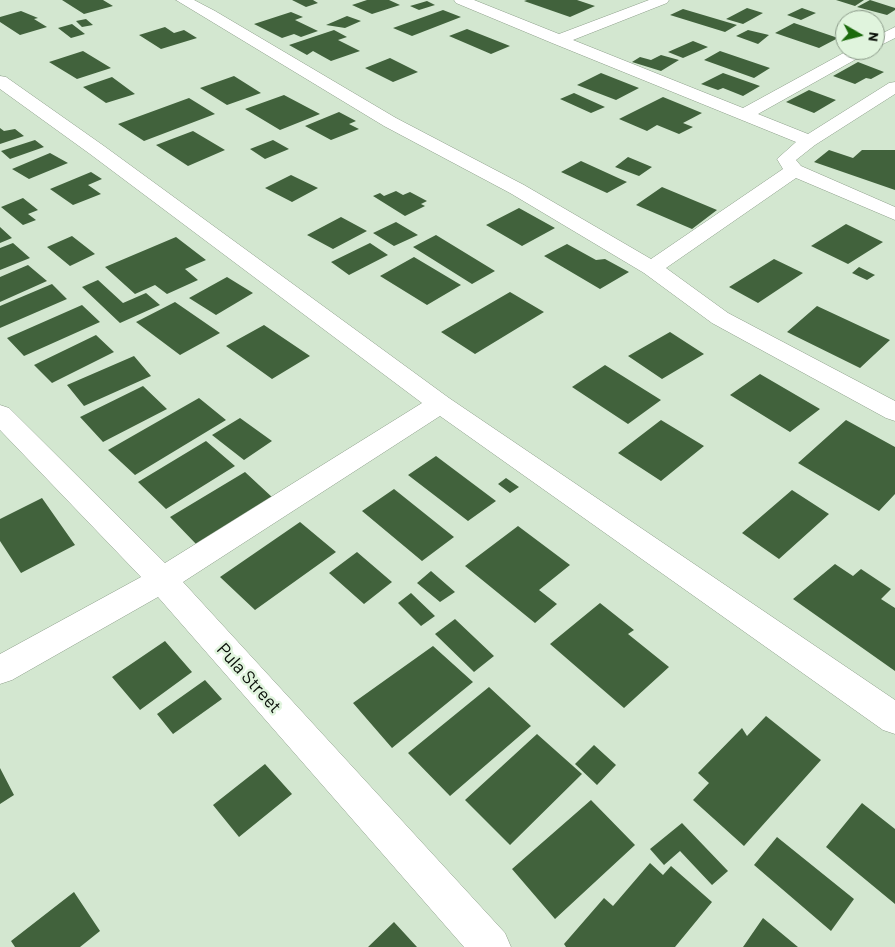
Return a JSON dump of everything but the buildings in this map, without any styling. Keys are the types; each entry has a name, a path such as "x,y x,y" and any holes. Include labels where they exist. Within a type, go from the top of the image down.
{"street":[{"path":"183,0 210,14 382,117 517,189 652,268 720,318 895,412"},
{"path":"460,0 809,141"},
{"path":"558,40 662,0"},
{"path":"743,115 843,60"},
{"path":"0,81 105,156 440,404 895,719"},
{"path":"895,87 809,141 786,159 794,170 895,214"},
{"path":"652,268 794,170"},
{"path":"0,670 162,580 440,404"},
{"name":"Pula Street","path":"0,414 162,580 491,947"}]}
